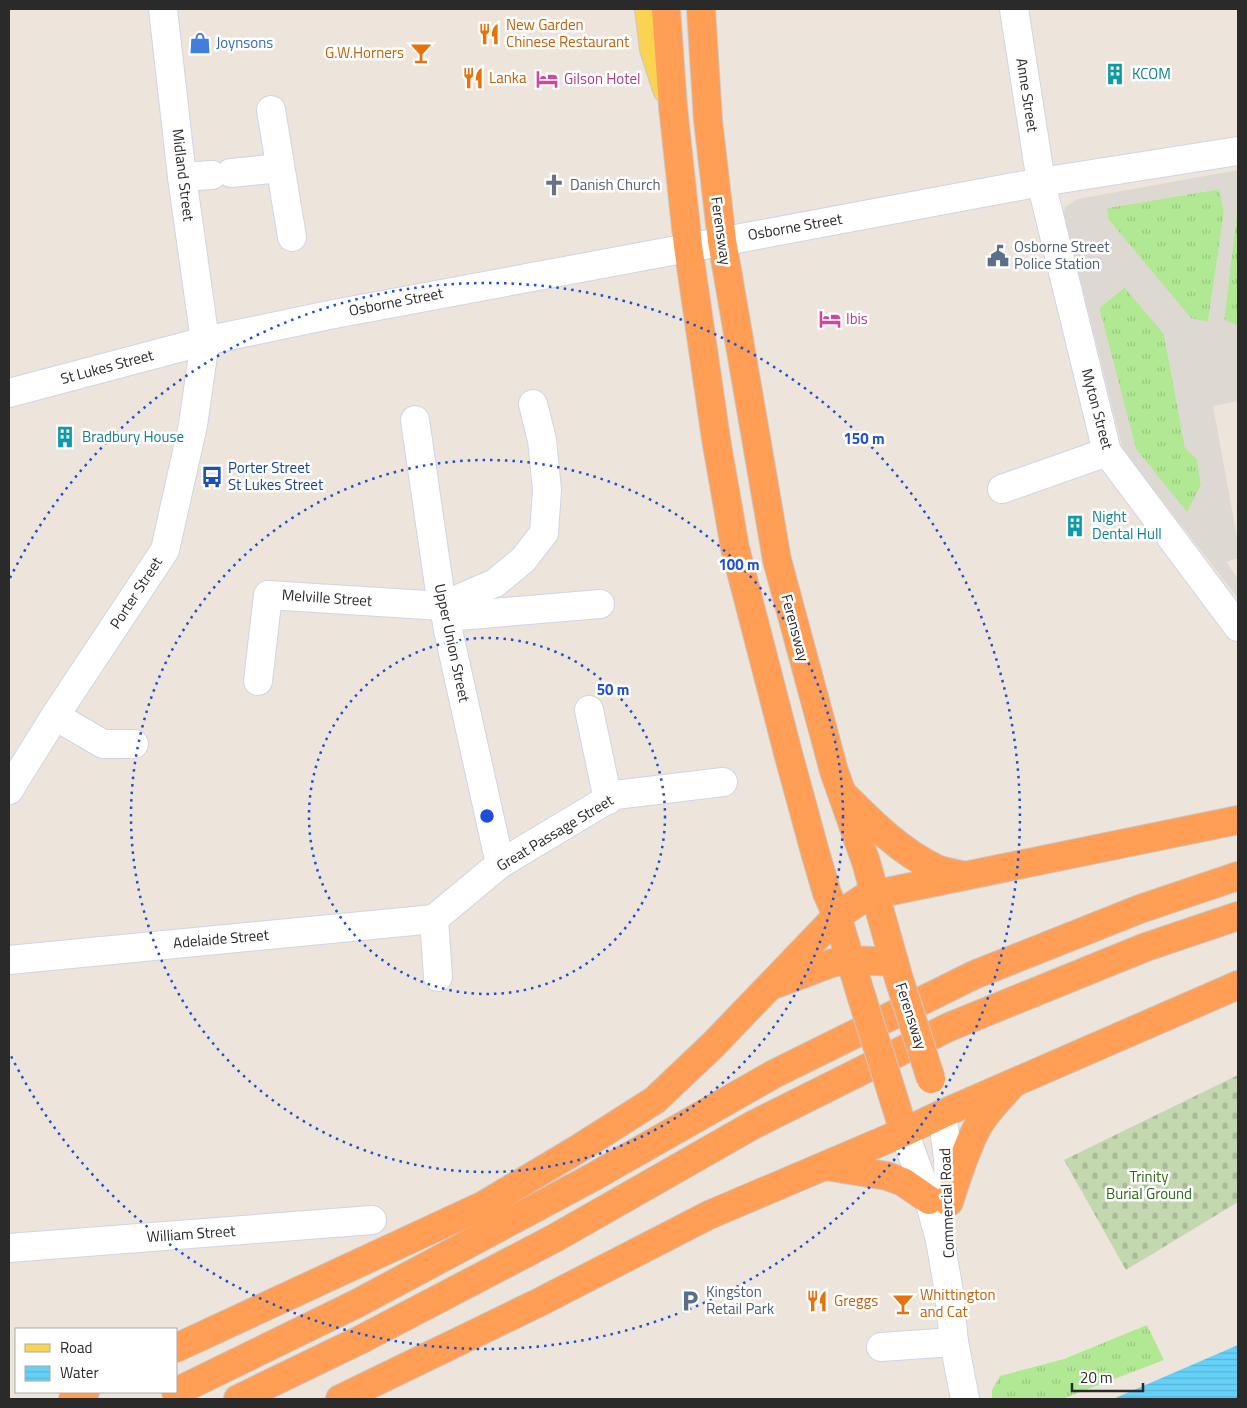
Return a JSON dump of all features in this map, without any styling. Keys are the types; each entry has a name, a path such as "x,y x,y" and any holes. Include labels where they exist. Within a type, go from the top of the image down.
{"highway":[{"path":"666,9 673,107 688,246 716,439 736,548 788,754 832,904 904,1132"},
{"name":"Ferensway","path":"701,9 708,120 722,241 776,560 834,770 876,894 897,971 942,1114"},
{"path":"842,792 884,834 917,857 937,869 964,876"},
{"path":"178,1347 484,1205 655,1100 768,987 832,904 1238,820"},
{"path":"178,1391 358,1303 593,1177 774,1074 974,975 1140,909 1238,876"},
{"path":"238,1399 360,1340 555,1238 753,1125 950,1027 1146,947 1238,916"},
{"path":"768,987 832,963 851,960 897,971"},
{"path":"340,1399 710,1215 1238,985"},
{"path":"825,1166 887,1176 939,1201 962,1165 977,1127 997,1101 1014,1084"},
{"path":"160,1399 174,1393"}],"main road":[{"path":"649,9 654,49 673,107"}],"street":[{"name":"Midland Street","path":"163,9 182,177 205,341"},
{"name":"Anne Street","path":"1014,9 1041,182"},
{"path":"271,110 292,237"},
{"name":"Osborne Street","path":"205,341 329,314 688,246 1041,182 1238,151"},
{"path":"182,177 280,168"},
{"name":"Myton Street","path":"1041,182 1107,452 1238,627"},
{"name":"St Lukes Street","path":"9,393 205,341"},
{"name":"Porter Street","path":"9,790 55,716 165,550 193,425 205,341"},
{"path":"444,611 496,583 523,560 544,533 547,490 542,440 533,404"},
{"name":"Upper Union Street","path":"416,420 444,611 500,864"},
{"path":"1002,489 1107,452"},
{"name":"Melville Street","path":"258,682 268,595 444,611"},
{"path":"444,611 600,604"},
{"path":"589,710 608,800"},
{"path":"55,716 103,744 134,744"},
{"name":"Great Passage Street","path":"434,918 500,864 615,795 723,782"},
{"path":"434,918 438,977"},
{"name":"Adelaide Street","path":"9,960 434,918"},
{"name":"Commercial Road","path":"942,1114 948,1158 939,1201 940,1240 949,1292 954,1342 965,1399"},
{"name":"Commercial Road","path":"904,1132 939,1201"},
{"name":"William Street","path":"9,1248 372,1220"},
{"path":"882,1347 954,1342"}],"green space":[{"path":"1220,189 1224,213 1208,322 1191,319 1108,219 1107,208"},
{"path":"1238,211 1238,326 1224,320"},
{"path":"1125,287 1164,334 1185,447 1197,459 1201,485 1187,513 1136,449 1099,308"},
{"name":"Trinity Burial Ground","path":"1238,1075 1238,1202 1126,1270 1064,1160"},
{"path":"1147,1325 1164,1360 1062,1399 992,1399 992,1390 1000,1376 1064,1359"}],"shaded area":[{"path":"1238,170 1238,211 1224,319 1238,326 1238,401 1213,406 1238,538 1238,558 1226,562 1238,579 1238,598 1123,450 1064,214 1065,207 1078,199","holes":["1219,189 1224,213 1208,322 1191,318 1108,219 1107,208","1124,287 1164,334 1185,448 1197,459 1201,485 1187,512 1136,449 1099,308"]}],"water":[{"path":"1238,1345 1238,1399 1113,1399"}],"place":[{"name":"New Garden Chinese Restaurant","path":"489,34"},
{"name":"Joynsons","path":"200,43"},
{"name":"G.W.Horners","path":"421,53"},
{"name":"KCOM","path":"1115,74"},
{"name":"Lanka","path":"473,78"},
{"name":"Gilson Hotel","path":"547,79"},
{"name":"Danish Church","path":"554,185"},
{"name":"Osborne Street Police Station","path":"998,256"},
{"name":"Ibis","path":"830,319"},
{"name":"Bradbury House","path":"65,437"},
{"name":"Porter Street St Lukes Street","path":"212,477"},
{"name":"Night Dental Hull","path":"1075,526"},
{"name":"Kingston Retail Park","path":"690,1301"},
{"name":"Greggs","path":"817,1301"},
{"name":"Whittington and Cat","path":"903,1304"}]}
